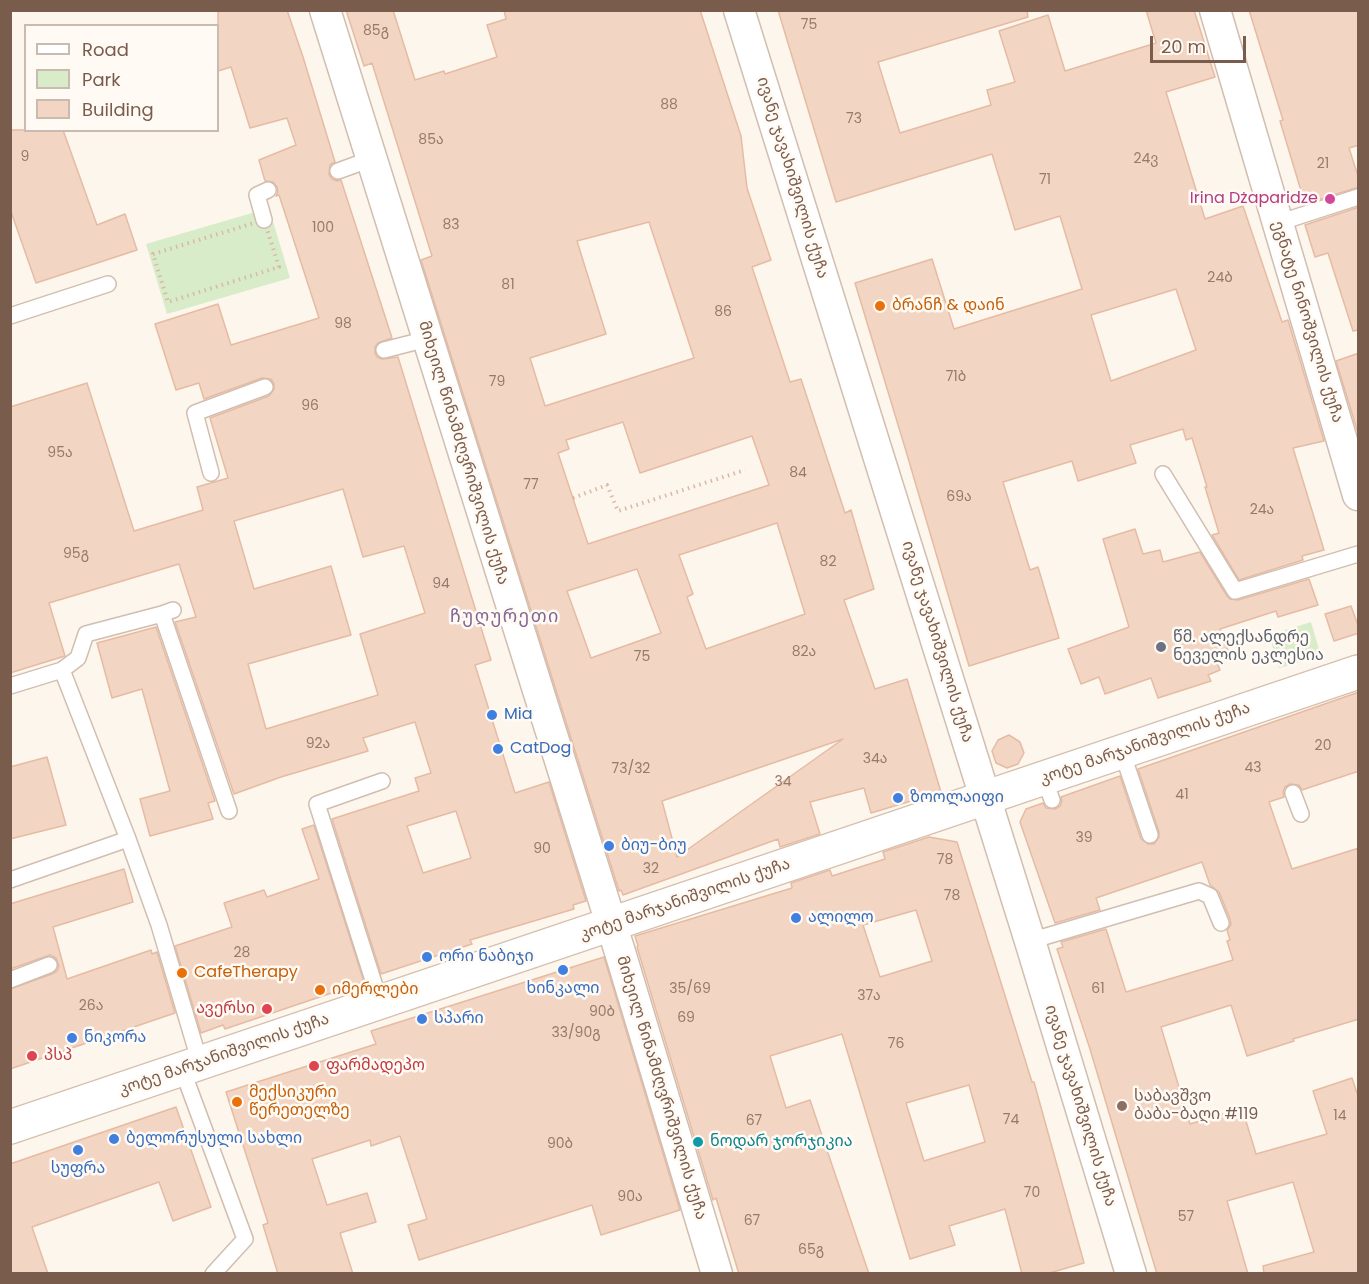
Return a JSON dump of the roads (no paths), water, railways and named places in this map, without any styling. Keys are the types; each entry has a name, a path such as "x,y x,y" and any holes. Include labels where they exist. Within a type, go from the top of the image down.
{"main road":[{"name":"კოტე მარჯანიშვილის ქუჩა","path":"10,1127 986,798 1048,789 1122,752 1265,713 1359,672"}],"street":[{"name":"მიხეილ წინამძღვრიშვილის ქუჩა","path":"325,10 611,924 717,1274"},
{"name":"ივანე ჯავახიშვილის ქუჩა","path":"739,10 986,798 1131,1274"},
{"name":"ეგნატე ნინოშვილის ქუჩა","path":"1215,10 1359,495"}],"lane":[{"path":"338,171 371,159"},
{"path":"264,220 256,195 268,190"},
{"path":"1278,223 1359,197"},
{"path":"10,316 108,284"},
{"path":"384,350 428,339"},
{"path":"211,473 195,413 265,387"},
{"path":"1163,474 1235,591 1359,554"},
{"path":"10,686 62,670 78,658 86,634 167,612 229,811"},
{"path":"62,670 159,925 191,1066 245,1239 213,1274"},
{"path":"1122,752 1150,835"},
{"path":"380,1002 317,804 382,781"},
{"path":"1293,793 1300,814"},
{"path":"10,880 128,839"},
{"path":"1030,941 1199,891 1210,896 1221,923"},
{"path":"10,980 49,965"}],"place":[{"name":"Irina Dżaparidze","path":"1330,199"},
{"name":"ბრანჩ & დაინ","path":"880,306"},
{"name":"წმ. ალექსანდრე ნეველის ეკლესია","path":"1161,647"},
{"name":"Mia","path":"492,715"},
{"name":"CatDog","path":"498,749"},
{"name":"ზოოლაიფი","path":"898,798"},
{"name":"ბიუ-ბიუ","path":"609,846"},
{"name":"ალილო","path":"796,918"},
{"name":"ორი ნაბიჯი","path":"427,957"},
{"name":"ხინკალი","path":"563,970"},
{"name":"CafeTherapy","path":"182,973"},
{"name":"იმერლები","path":"320,990"},
{"name":"ავერსი","path":"267,1009"},
{"name":"სპარი","path":"422,1019"},
{"name":"ნიკორა","path":"72,1038"},
{"name":"პსპ","path":"32,1056"},
{"name":"ფარმადეპო","path":"314,1066"},
{"name":"მექსიკური წერეთელზე","path":"237,1102"},
{"name":"საბავშვო ბაბა-ბაღი #119","path":"1122,1106"},
{"name":"ბელორუსული სახლი","path":"114,1139"},
{"name":"ნოდარ ჯორჯიკია","path":"698,1142"},
{"name":"სუფრა","path":"78,1150"}],"district":[{"name":"ჩუღურეთი","path":"505,617"}]}
